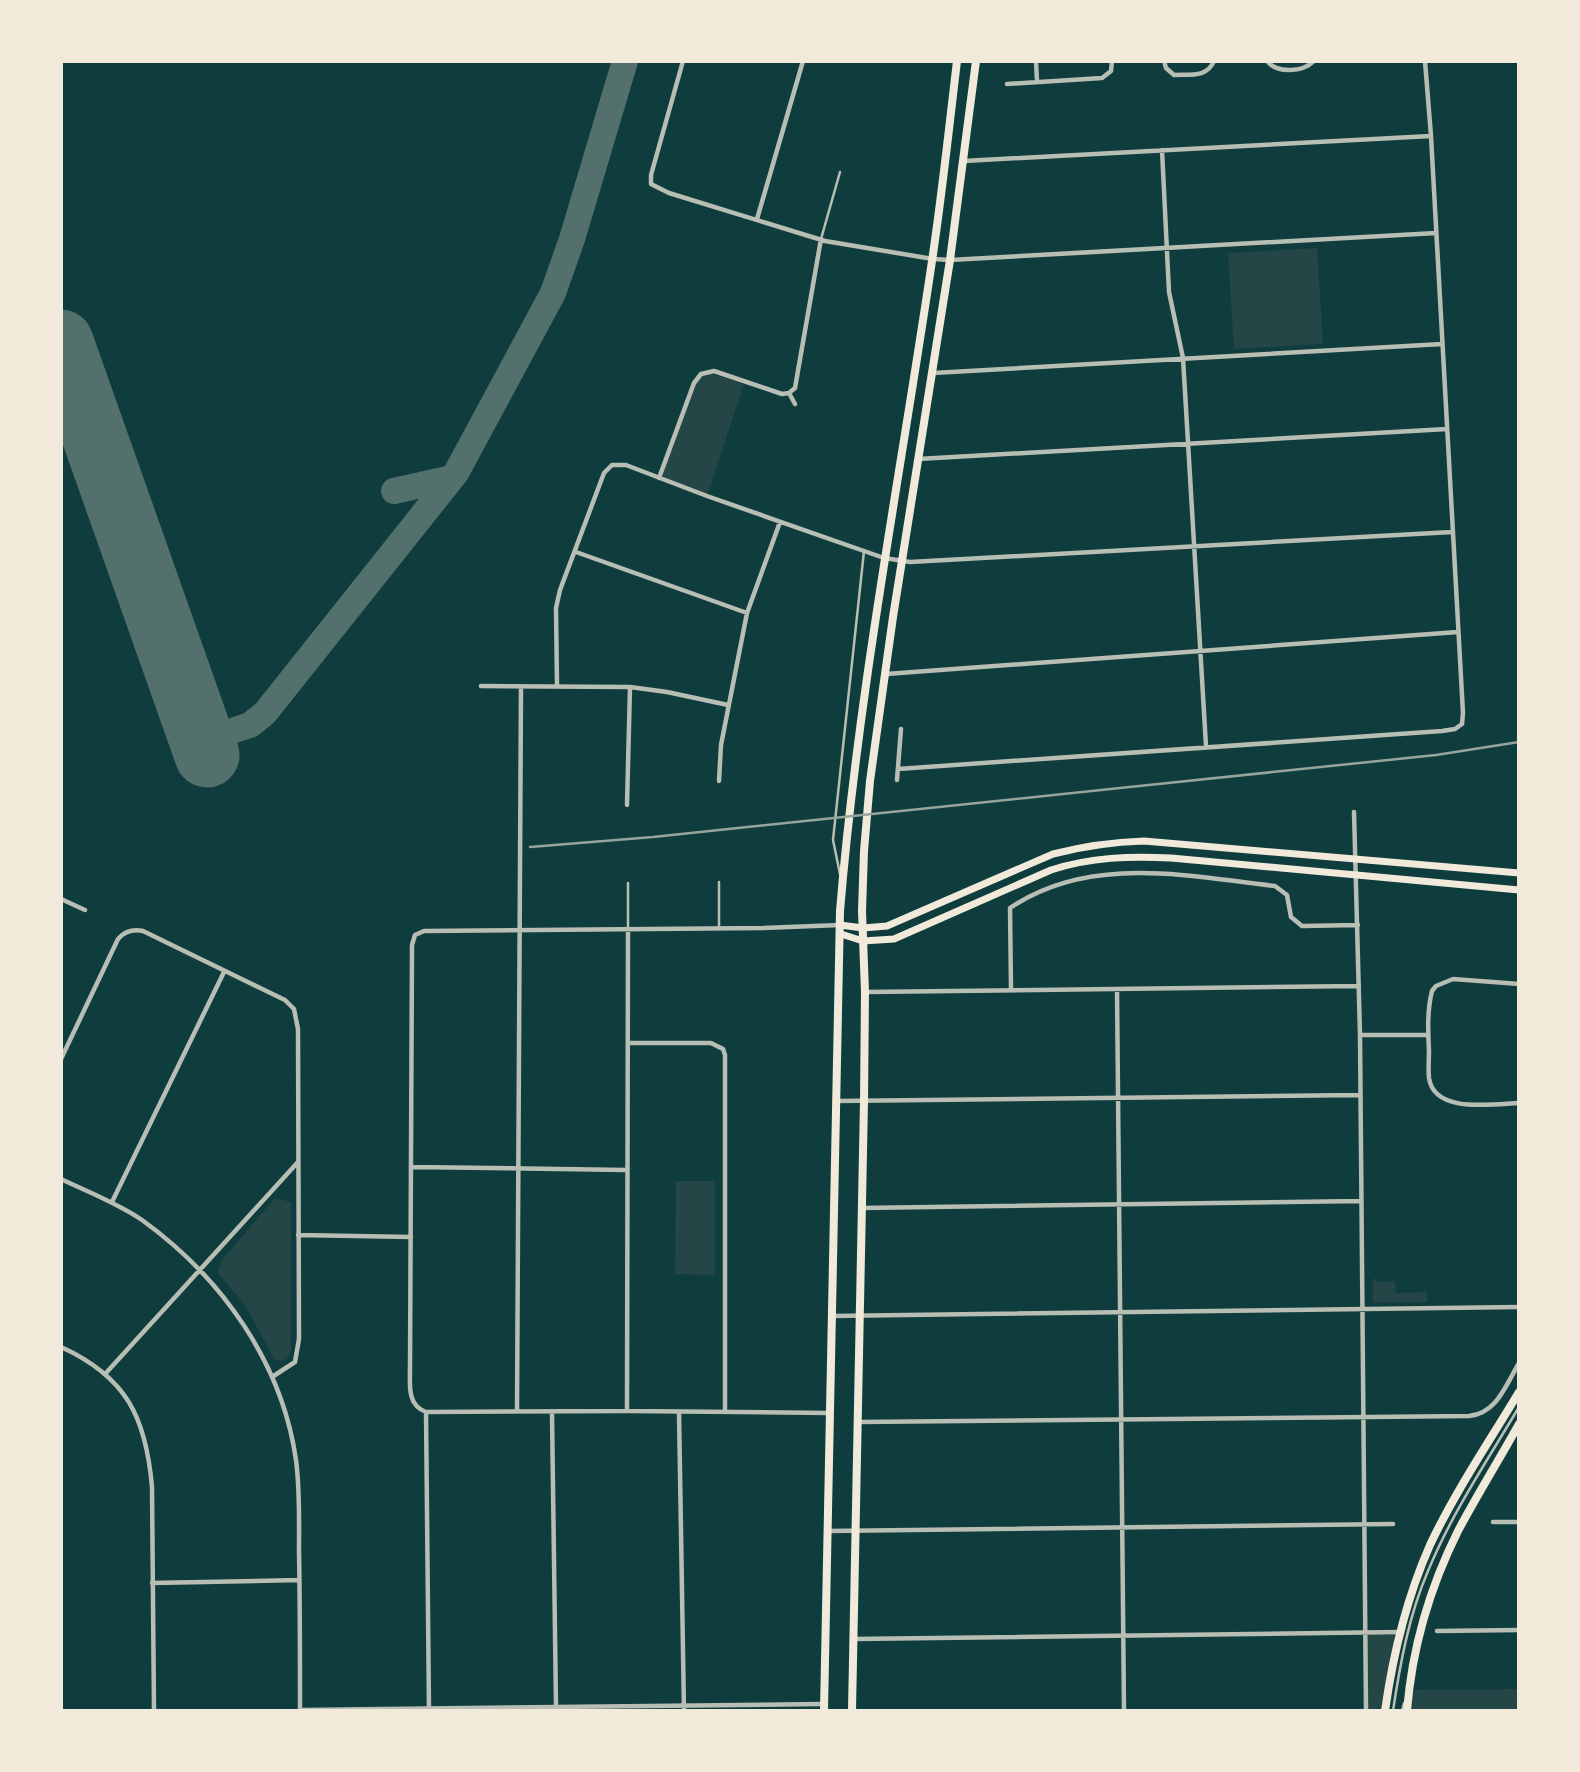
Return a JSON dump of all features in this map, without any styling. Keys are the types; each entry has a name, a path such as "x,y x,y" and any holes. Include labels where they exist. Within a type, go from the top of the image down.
{"main road":[{"path":"824,1707 840,929 845,857 884,558 933,259 957,61"},
{"path":"852,1711 864,1101 864,850 870,781 950,260 976,61"},
{"path":"840,929 880,928 897,923 1031,862 1053,854 1100,844 1144,842 1519,873"},
{"path":"840,929 863,941 900,937 1041,874 1067,865 1100,859 1171,858 1519,890"},
{"path":"1385,1711 1400,1632 1417,1577 1453,1502 1516,1410 1519,1392"},
{"path":"1404,1711 1426,1610 1449,1551 1519,1424"}],"street":[{"path":"683,61 651,175 651,184 669,193 821,239 950,260 1436,233"},
{"path":"757,219 803,61"},
{"path":"1036,61 1037,82"},
{"path":"1007,84 1102,78 1111,71 1112,61"},
{"path":"1164,61 1168,71 1174,75 1205,73 1214,61"},
{"path":"1267,61 1271,66 1281,69 1304,68 1314,61"},
{"path":"898,769 1442,731 1455,729 1462,724 1425,61"},
{"path":"964,161 1431,136"},
{"path":"1162,150 1169,292 1183,358 1206,746"},
{"path":"659,478 694,383 701,374 714,371 779,394 789,393 797,386 821,239"},
{"path":"933,373 1442,344"},
{"path":"789,393 795,404"},
{"path":"918,459 1447,429"},
{"path":"557,686 556,608 564,578 604,473 612,465 626,466 884,558 902,561 1452,532"},
{"path":"719,781 721,745 747,613 780,522"},
{"path":"576,552 747,613"},
{"path":"886,674 1458,632"},
{"path":"481,686 630,687 728,705"},
{"path":"517,1411 521,687"},
{"path":"627,805 630,687"},
{"path":"897,780 901,729"},
{"path":"1354,812 1360,1035 1366,1711"},
{"path":"1011,989 1010,908 1051,886 1095,875 1146,873 1275,886 1287,895 1291,917 1302,926 1358,925"},
{"path":"61,899 85,910"},
{"path":"830,927 840,929"},
{"path":"829,1413 426,1412 419,1409 410,1396 412,945 419,932 520,929 840,929"},
{"path":"627,1411 628,929"},
{"path":"61,1059 115,946 126,932 143,931 285,1000 294,1009 298,1029 297,1357 291,1366 272,1377"},
{"path":"112,1202 224,971"},
{"path":"1519,984 1453,979 1443,982 1432,992 1429,1035 1429,1078 1432,1087 1446,1101 1457,1104 1519,1103"},
{"path":"865,992 1359,986"},
{"path":"1117,989 1124,1711"},
{"path":"1360,1035 1429,1035"},
{"path":"628,1043 711,1043 723,1049 725,1055 725,1411"},
{"path":"836,1101 1359,1095"},
{"path":"106,1373 299,1162"},
{"path":"412,1167 626,1170"},
{"path":"61,1179 112,1202 141,1219 200,1269 244,1325 272,1377 285,1414 296,1460 300,1710 556,1706 824,1707"},
{"path":"861,1208 1361,1201"},
{"path":"298,1236 411,1237"},
{"path":"831,1316 1519,1307"},
{"path":"61,1347 106,1373 128,1400 141,1425 149,1453 152,1487 154,1711"},
{"path":"858,1422 1477,1415 1494,1405 1519,1363"},
{"path":"426,1412 429,1709"},
{"path":"679,1412 684,1708"},
{"path":"552,1413 556,1706"},
{"path":"1493,1522 1519,1522"},
{"path":"827,1531 1393,1524"},
{"path":"152,1583 299,1580"},
{"path":"1437,1631 1519,1630"},
{"path":"853,1639 1400,1632"}],"lane":[{"path":"821,239 840,172"},
{"path":"843,883 833,845 837,787 864,551"},
{"path":"719,882 719,929"},
{"path":"628,884 628,929"},
{"path":"1394,1711 1404,1649 1427,1572 1456,1510 1516,1410"}],"shaded area":[{"path":"1317,248 1323,344 1234,349 1228,253"},
{"path":"708,373 744,384 707,496 659,477 693,381 699,374"},
{"path":"676,1181 715,1181 715,1275 675,1274"},
{"path":"275,1198 291,1202 291,1350 287,1359 279,1361 274,1359 245,1305 218,1273 222,1260"},
{"path":"1373,1279 1377,1279 1377,1282 1395,1281 1396,1293 1427,1292 1427,1302 1373,1303"},
{"path":"1366,1631 1400,1632 1385,1711 1366,1711"},
{"path":"1519,1689 1519,1711 1412,1711 1414,1690"}],"taxiway":[{"path":"202,741 250,725 265,713 456,473 553,293 572,239 625,61"},
{"path":"394,491 452,478"}],"runway":[{"path":"61,342 207,755"}],"railway":[{"path":"530,847 653,837 1436,755 1519,742"}]}
